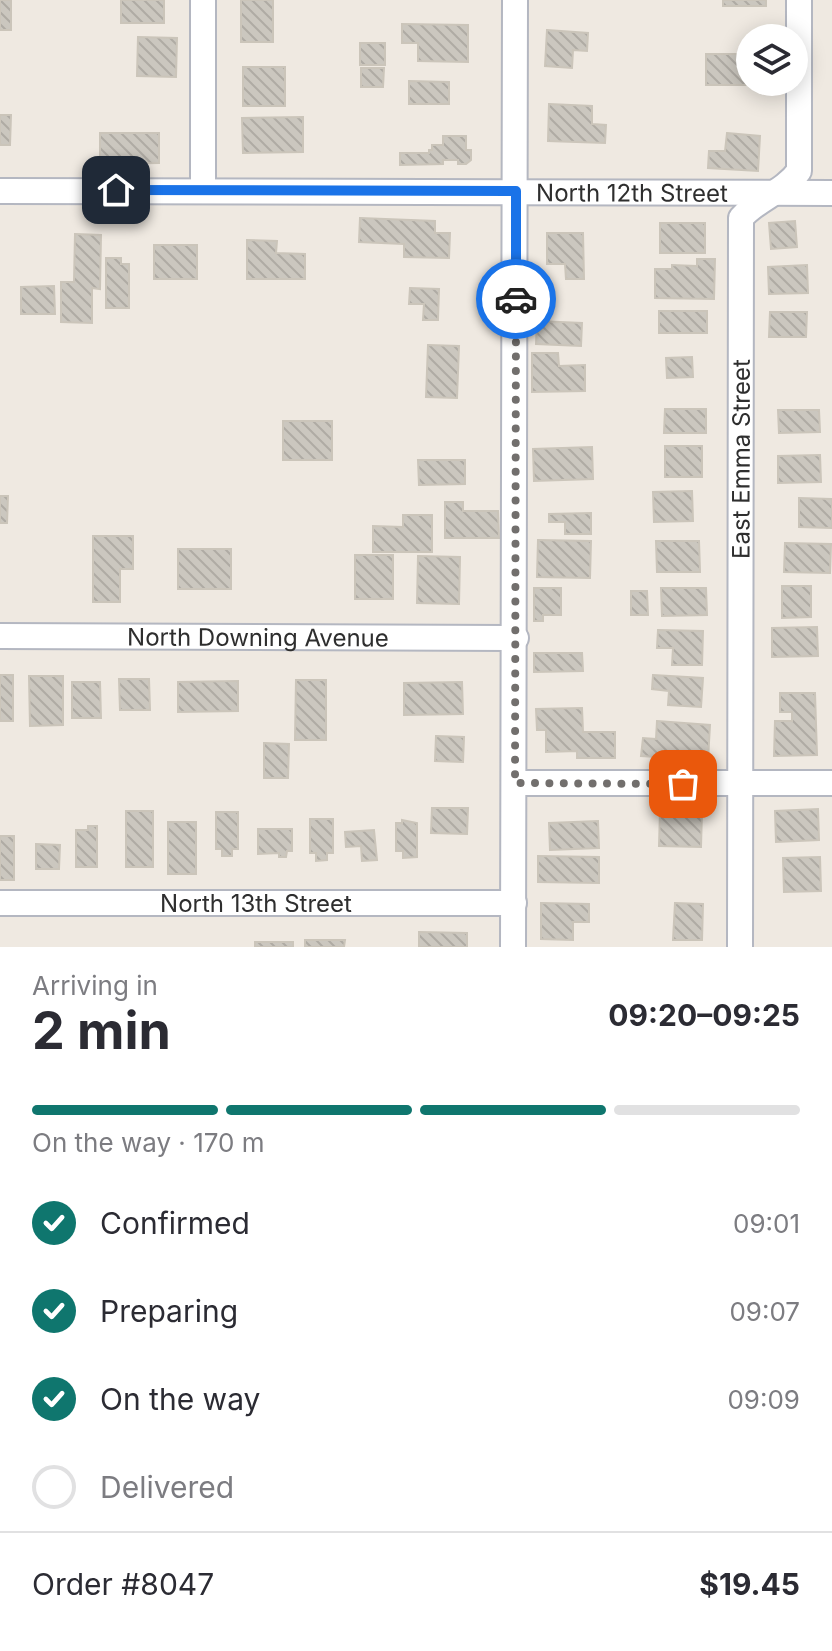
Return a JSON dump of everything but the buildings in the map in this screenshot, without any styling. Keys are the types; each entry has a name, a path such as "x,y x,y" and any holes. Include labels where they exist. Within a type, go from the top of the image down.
{"street":[{"path":"203,0 203,190"},
{"path":"513,947 515,0"},
{"name":"East Emma Street","path":"740,947 741,218 749,208 793,179 799,171 799,0"},
{"name":"North 12th Street","path":"0,191 832,193"},
{"name":"North Downing Avenue","path":"0,636 516,638"},
{"path":"515,783 832,783"},
{"name":"North 13th Street","path":"0,903 514,903"}],"way so far":[{"path":"516,299 515,783 683,784"}],"route":[{"path":"116,190 516,191 516,299"}]}
